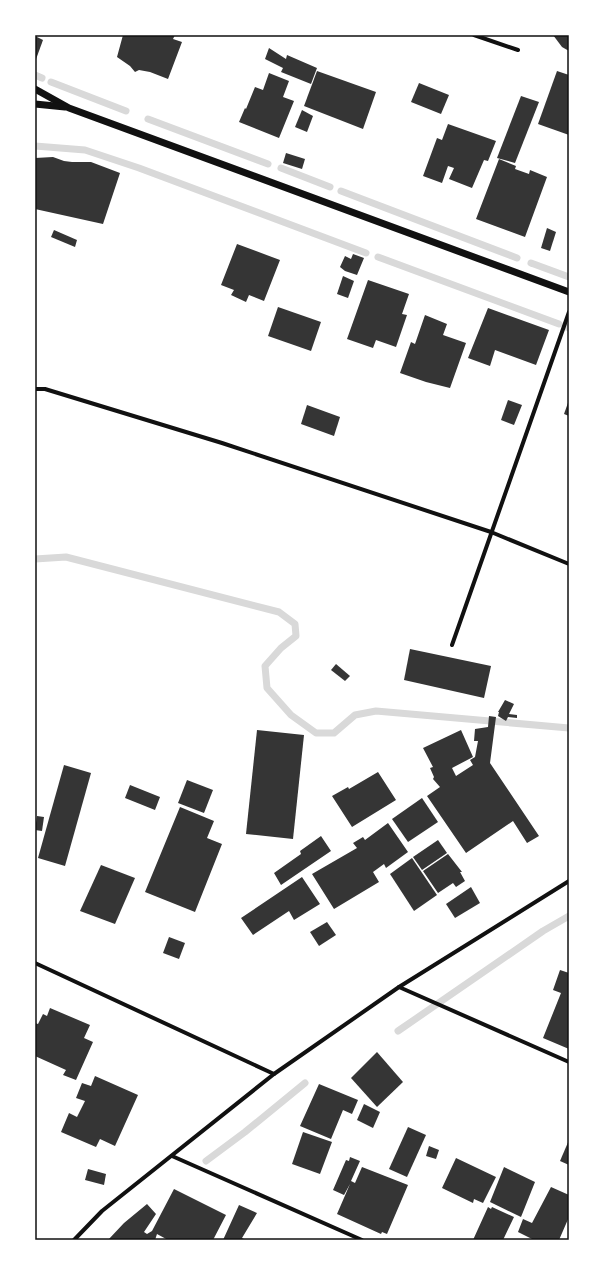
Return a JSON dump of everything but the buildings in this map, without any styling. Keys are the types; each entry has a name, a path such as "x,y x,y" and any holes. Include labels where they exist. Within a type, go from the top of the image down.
{"street":[{"path":"474,35 518,50"},
{"path":"35,89 69,108 569,292"},
{"path":"35,104 69,108"},
{"path":"452,645 569,312"},
{"path":"35,389 45,389 222,443 491,532 569,564"},
{"path":"74,1240 102,1211 274,1074 399,987 569,881"},
{"path":"35,963 274,1074"},
{"path":"399,987 569,1062"},
{"path":"172,1156 362,1240"}],"waterway":[{"path":"35,75 42,78"},
{"path":"51,82 126,111"},
{"path":"148,119 268,164"},
{"path":"35,146 85,150 139,168 366,253"},
{"path":"281,168 330,187"},
{"path":"341,191 517,258"},
{"path":"378,257 559,324"},
{"path":"531,263 569,277"},
{"path":"35,559 66,557 279,612 295,624 296,636 281,648 265,666 267,688 291,715 316,733 334,733 355,715 376,711 569,728"},
{"path":"398,1031 543,931 569,916"},
{"path":"206,1161 245,1132 305,1083"}]}
